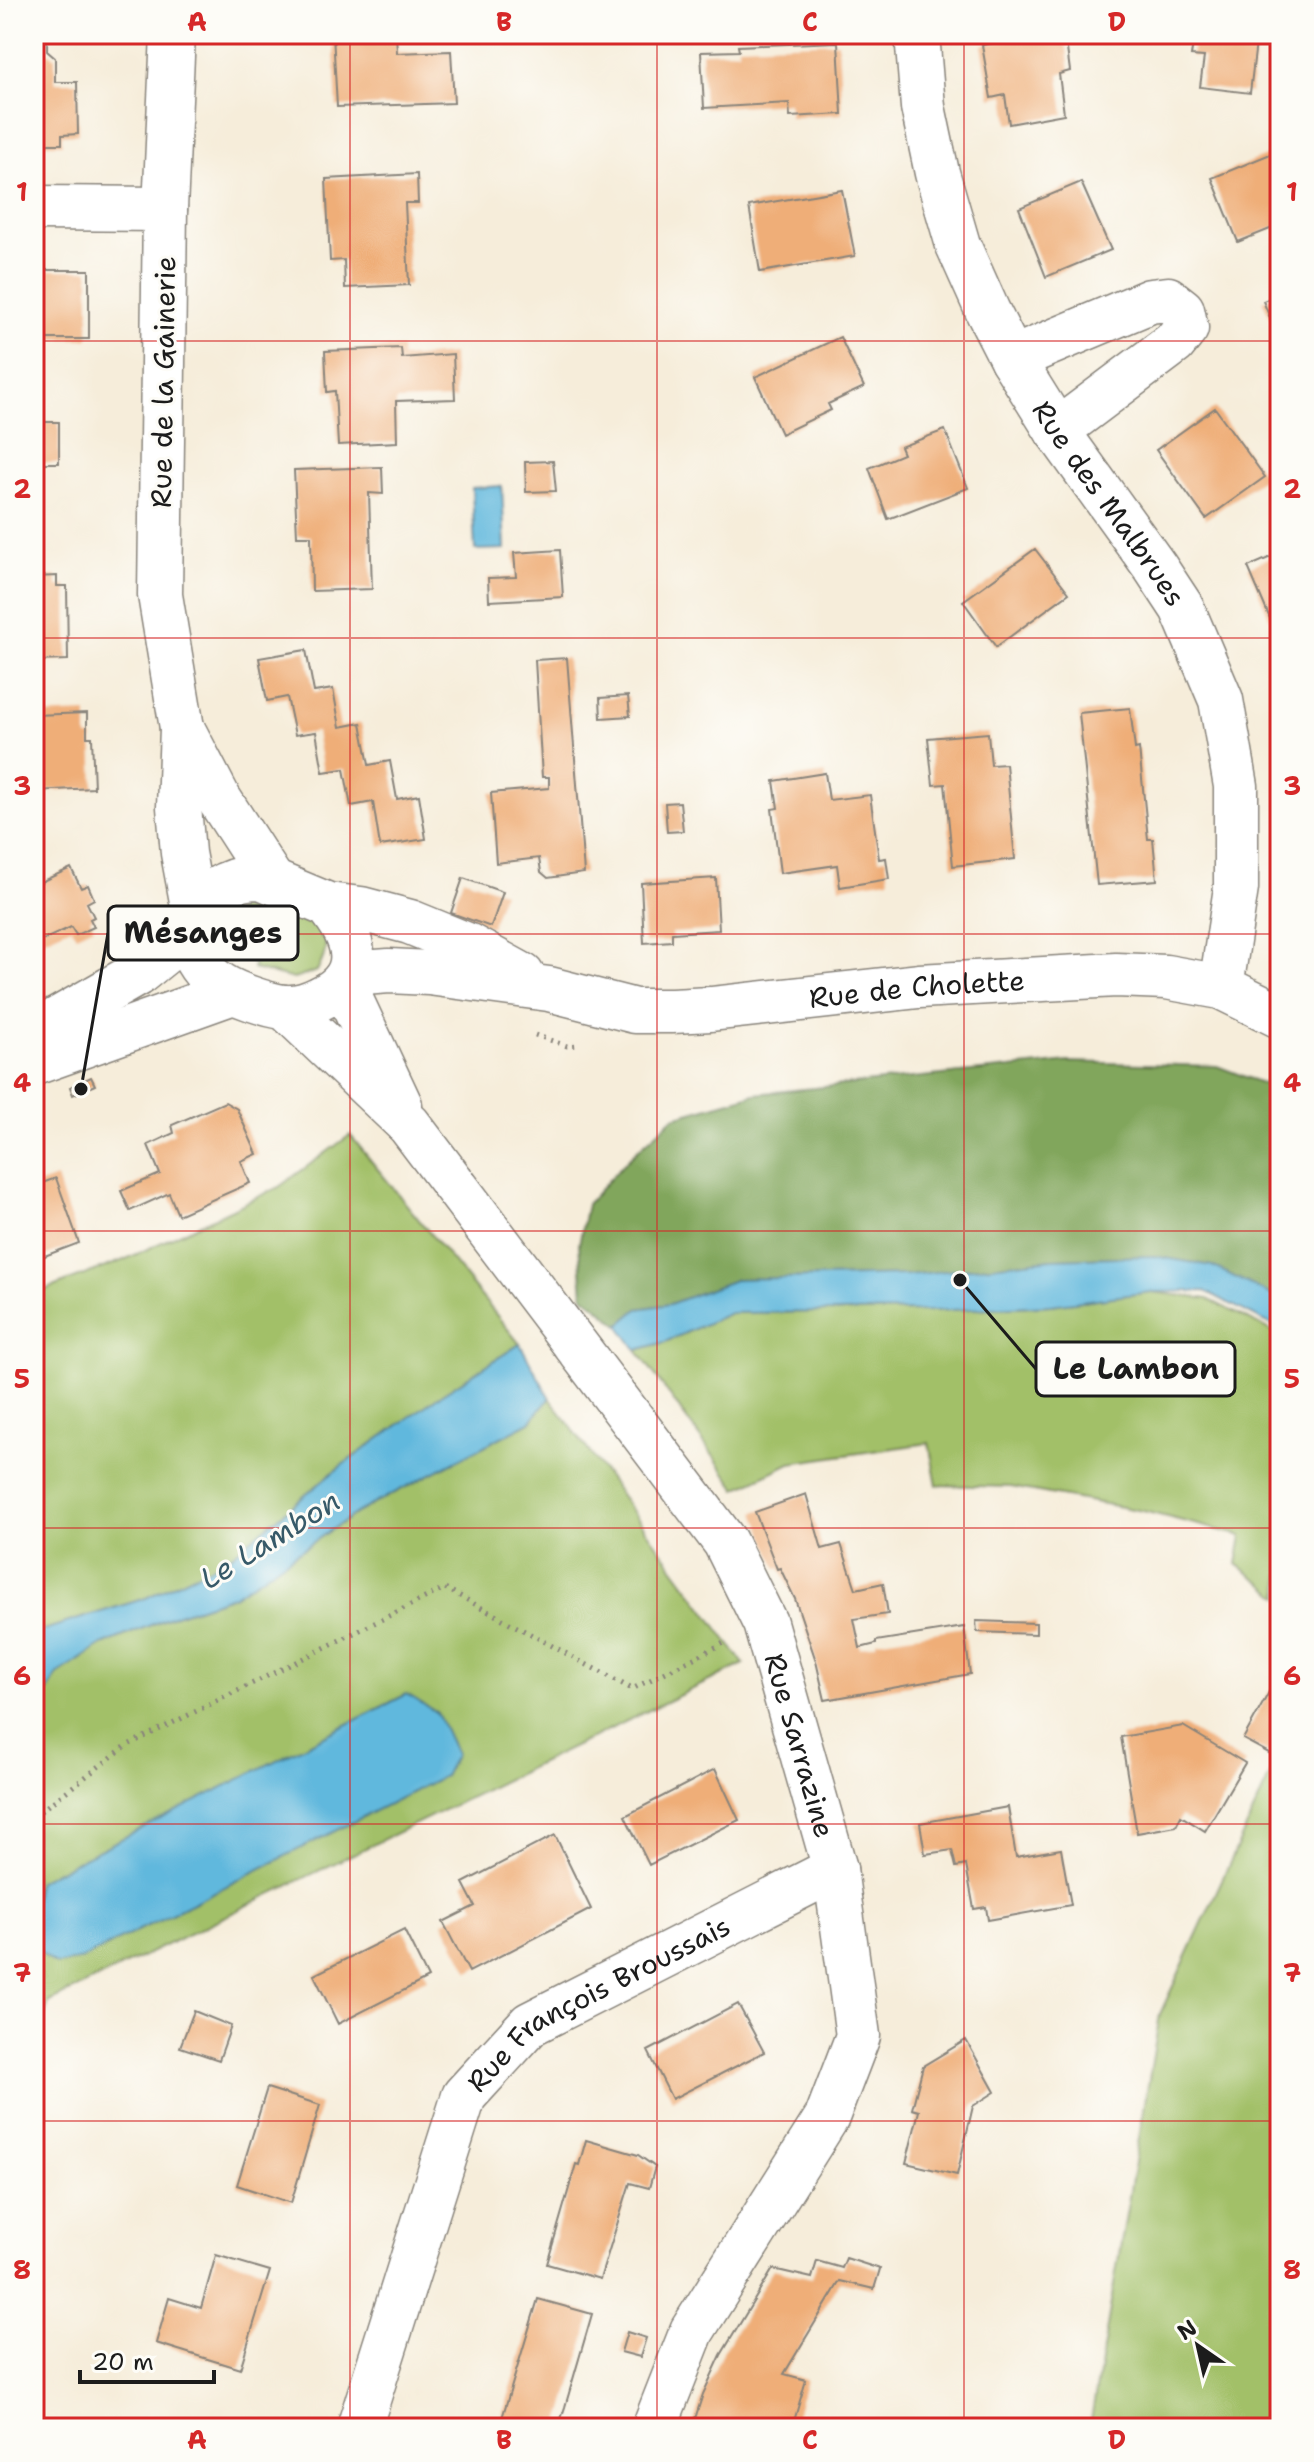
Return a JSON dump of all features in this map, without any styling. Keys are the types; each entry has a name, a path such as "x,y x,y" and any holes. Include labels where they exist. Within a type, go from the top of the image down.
{"street":[{"name":"Rue de la Gainerie","path":"173,34 165,209 160,595 182,728 179,807 191,922"},
{"name":"Rue des Malbrues","path":"917,34 923,107 937,173 958,245 1012,359 1057,431 1182,608 1221,700 1236,786 1236,888 1221,987"},
{"path":"34,208 165,209"},
{"path":"1012,359 1150,301 1168,299 1182,310 1186,328 1174,343 1057,431"},
{"name":"Rue de la Gainerie","path":"182,728 219,799 272,881"},
{"path":"34,1033 137,974 191,922 208,895 226,883 249,877 261,877 328,905 345,926 350,939 352,956 347,978 327,996 307,1004 285,1007 233,992 208,975 191,947 191,922"},
{"name":"Rue de Cholette","path":"328,905 361,909 410,922 469,946 549,989"},
{"name":"Rue de Cholette","path":"347,978 389,971 429,973 549,989 635,1011 672,1011 919,986 1116,975 1166,977 1221,987 1280,1016"},
{"name":"Rue Sarrazine","path":"347,978 409,1125"},
{"path":"34,1063 233,992"},
{"name":"Rue Sarrazine","path":"285,1007 409,1125 725,1542 765,1623 835,1869 858,2036 827,2117 692,2331 654,2428"},
{"name":"Rue François Broussais","path":"359,2428 464,2096 530,2024 835,1869"}],"path":[{"path":"34,1816 126,1746 445,1588 632,1689 765,1623"}],"green space":[{"path":"266,907 305,919 322,933 324,955 317,971 294,979 253,969 254,963 228,950 224,944 224,931 235,914 240,909 263,912"},
{"path":"1069,1062 1217,1066 1280,1090 1280,1299 1212,1266 1153,1256 1053,1259 909,1275 737,1279 670,1304 638,1309 619,1325 583,1295 579,1244 587,1204 630,1157 674,1117 755,1094"},
{"path":"350,1135 520,1344 442,1394 341,1466 226,1560 146,1598 34,1633 34,1294 124,1260 279,1187"},
{"path":"1151,1292 1208,1299 1280,1335 1280,1597 1237,1564 1242,1536 1143,1511 1011,1487 937,1485 929,1443 790,1463 737,1489 637,1350 665,1342 730,1313 932,1311 1051,1305"},
{"path":"550,1398 744,1664 49,2002 34,2051 34,1716 57,1675 102,1645 175,1615 233,1596 358,1512 530,1422"},
{"path":"1280,1754 1280,2428 1090,2426 1160,2014"}],"water":[{"path":"502,486 505,549 475,550 472,488"},
{"path":"1153,1256 1212,1266 1280,1299 1280,1329 1205,1291 1151,1292 1051,1305 932,1311 730,1313 665,1342 637,1350 619,1325 638,1309 670,1304 737,1279 909,1275 1053,1259"},
{"path":"520,1344 550,1398 530,1422 358,1512 233,1596 175,1615 102,1645 57,1675 34,1716 34,1633 146,1598 226,1560 341,1466 442,1394"},
{"path":"407,1694 437,1713 456,1754 444,1776 82,1959 57,1965 38,1949 33,1928 38,1881"}],"building":[{"path":"34,34 47,34 47,51 55,58 55,82 77,82 78,134 62,135 62,144 34,144"},
{"path":"333,34 396,34 397,53 451,51 454,103 337,107"},
{"path":"1045,34 1065,34 1070,71 1059,74 1064,114 1009,124 1005,95 991,98 982,45"},
{"path":"1194,34 1257,34 1250,93 1200,87 1204,57 1191,56"},
{"path":"838,42 842,114 790,117 789,103 704,108 701,52 739,51 738,46"},
{"path":"1280,150 1280,225 1238,242 1212,178"},
{"path":"417,174 418,203 405,203 409,285 345,288 344,260 330,261 326,179"},
{"path":"1081,182 1111,250 1046,277 1019,208"},
{"path":"842,190 855,256 760,272 749,206"},
{"path":"34,270 89,270 89,339 41,339 40,325 34,325"},
{"path":"1280,294 1280,342 1263,301"},
{"path":"840,337 864,387 828,404 831,410 781,434 755,377"},
{"path":"401,348 402,358 453,354 455,399 396,401 397,442 338,445 335,391 327,392 325,351"},
{"path":"1215,408 1265,477 1206,519 1156,450"},
{"path":"40,422 59,422 59,463 40,463"},
{"path":"945,430 968,488 888,519 869,468 903,454 900,447"},
{"path":"553,461 556,491 526,492 525,462"},
{"path":"382,467 383,494 369,493 372,589 312,591 311,536 297,536 294,470"},
{"path":"1035,549 1069,593 996,647 963,601"},
{"path":"560,550 563,597 489,601 488,578 516,577 514,553"},
{"path":"1280,553 1280,642 1248,567"},
{"path":"57,576 57,586 67,586 68,660 34,661 34,577"},
{"path":"306,650 314,692 333,689 340,727 361,723 369,765 390,761 397,799 419,795 426,839 380,846 373,802 351,806 344,769 323,772 316,732 295,735 287,697 267,701 259,658"},
{"path":"567,658 584,873 548,878 541,872 539,858 496,863 491,793 549,788 549,777 542,777 535,660"},
{"path":"628,696 630,716 601,718 600,698"},
{"path":"1130,708 1135,749 1139,748 1148,839 1153,839 1157,880 1097,885 1079,713"},
{"path":"87,713 87,737 92,737 94,788 34,791 34,715"},
{"path":"988,733 991,765 1006,764 1015,859 953,866 945,784 933,785 928,738"},
{"path":"825,773 829,800 870,795 879,859 886,858 889,879 840,887 837,865 780,873 772,809 778,808 774,781"},
{"path":"680,802 683,831 667,832 665,803"},
{"path":"71,868 81,888 88,885 94,899 87,903 94,917 90,919 94,927 76,935 71,927 34,944 34,885"},
{"path":"463,878 503,892 491,927 451,913"},
{"path":"716,878 719,930 672,933 672,941 644,943 641,883"},
{"path":"91,1077 95,1085 73,1095 70,1087"},
{"path":"225,1102 237,1109 257,1154 241,1161 250,1183 178,1215 169,1193 130,1211 121,1191 160,1174 148,1145 174,1133 172,1125"},
{"path":"56,1178 79,1243 34,1260 34,1186"},
{"path":"806,1494 822,1549 841,1544 856,1589 883,1583 888,1614 854,1619 860,1648 876,1644 876,1641 964,1627 970,1674 825,1700 816,1661 795,1599 780,1568 777,1569 755,1512"},
{"path":"976,1621 1036,1623 1036,1634 977,1632"},
{"path":"1273,1685 1280,1687 1278,1758 1243,1739"},
{"path":"1183,1726 1245,1763 1205,1831 1181,1816 1176,1826 1137,1833 1121,1737"},
{"path":"715,1769 739,1820 649,1865 625,1816"},
{"path":"1008,1807 1016,1857 1061,1849 1071,1905 988,1920 986,1907 974,1909 966,1865 956,1867 952,1850 925,1854 920,1823"},
{"path":"555,1835 591,1909 469,1972 443,1922 475,1906 463,1883"},
{"path":"404,1930 428,1978 338,2024 314,1975"},
{"path":"738,2004 764,2052 672,2099 648,2051"},
{"path":"194,2011 231,2026 219,2060 180,2047"},
{"path":"966,2040 995,2092 973,2106 957,2175 906,2163 919,2111 912,2109 923,2066"},
{"path":"267,2088 320,2105 291,2203 237,2185"},
{"path":"586,2140 638,2155 655,2167 649,2188 630,2183 600,2279 547,2264"},
{"path":"216,2255 270,2271 240,2369 156,2343 169,2298 201,2308"},
{"path":"846,2258 880,2269 874,2289 840,2281 784,2374 806,2380 792,2428 692,2428 721,2355 773,2269 812,2278 817,2261 842,2268"},
{"path":"538,2299 592,2314 565,2407 558,2428 499,2428"},
{"path":"627,2332 646,2338 640,2357 621,2352"}],"place":[{"name":"Mésanges","path":"81,1089"},
{"name":"Le Lambon","path":"960,1280"}]}
